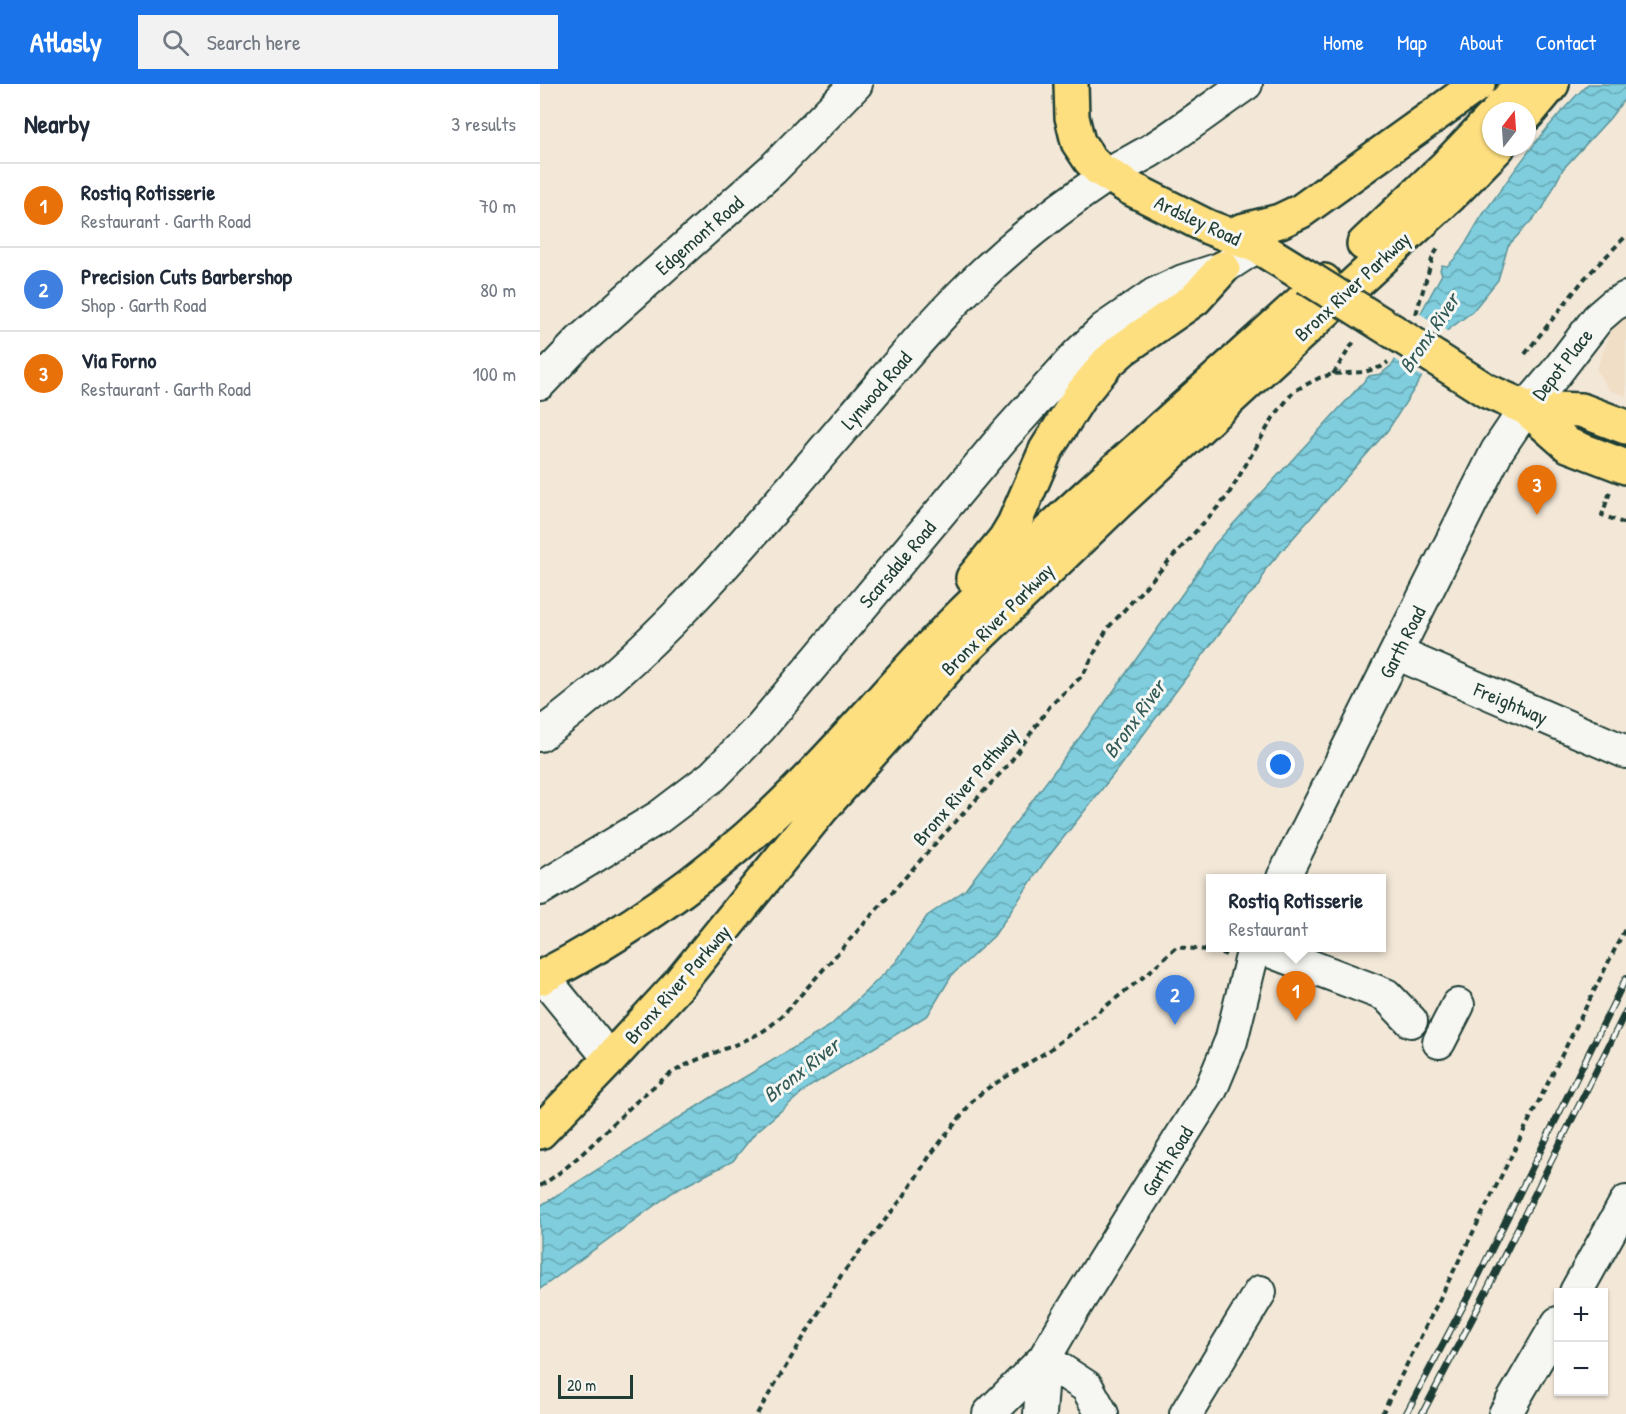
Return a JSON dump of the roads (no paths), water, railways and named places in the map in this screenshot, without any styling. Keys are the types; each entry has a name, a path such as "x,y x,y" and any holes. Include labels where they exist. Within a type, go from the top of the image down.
{"main road":[{"name":"Ardsley Road","path":"1071,84 1072,117 1078,142 1090,160 1118,169 1218,210 1249,238 1307,277 1487,391 1527,408"},
{"name":"Ardsley Road","path":"1090,84 1091,114 1095,128 1118,169"},
{"path":"1249,238 1301,211 1478,84"},
{"path":"1506,102 1522,84"},
{"path":"1536,103 1552,84"},
{"name":"Bronx River Parkway","path":"542,978 629,926 704,873 774,813 929,646 995,582 1371,237 1446,166 1482,128"},
{"name":"Bronx River Parkway","path":"540,1132 610,1059 708,950 853,772 953,661 1117,503 1451,195 1489,156"},
{"path":"868,713 958,594 1005,539 1014,524 1046,450 1080,396 1115,356 1195,299 1223,268"},
{"path":"1527,408 1581,410 1626,427"},
{"path":"1527,408 1568,446 1620,475"}],"street":[{"name":"Edgemont Road","path":"540,383 580,341 773,169 856,84"},
{"name":"Lynwood Road","path":"540,735 606,684 691,601 762,523 906,354 973,283 1029,233 1118,169 1151,150 1246,84"},
{"name":"Scarsdale Road","path":"540,889 659,817 714,776 760,728 1005,435 1077,355 1104,329 1155,294 1183,281 1223,268 1249,238"},
{"name":"Depot Place","path":"1527,408 1598,318 1613,305 1626,298"},
{"name":"Garth Road","path":"1286,874 1497,451 1527,408"},
{"name":"Freightway","path":"1396,653 1626,752"},
{"path":"1255,953 1386,995 1411,1021"},
{"name":"Garth Road","path":"989,1414 1044,1359 1211,1089 1231,1041 1255,953"},
{"path":"542,978 610,1059"},
{"path":"1439,1042 1458,1005"},
{"path":"1579,1288 1626,1202"},
{"path":"1186,1414 1260,1292"},
{"path":"1505,1414 1554,1330"},
{"path":"1044,1359 1087,1387 1102,1414"},
{"name":"Garth Road","path":"1040,1414 1044,1359"}],"water":[{"name":"Bronx River","path":"1588,84 1626,84 1626,97 1563,169 1543,208 1508,246 1498,280 1472,312 1444,333 1420,380 1388,430 1265,570 1260,585 1246,598 1113,775 1045,861 994,936 952,975 928,1015 809,1087 755,1133 733,1161 673,1192 540,1289 540,1206 723,1090 830,1026 896,962 927,916 965,890 1098,713 1197,573 1214,545 1369,376 1381,374 1393,364 1442,274 1440,270 1442,265 1447,266 1458,255 1484,213 1526,156 1536,156 1536,142"}],"railway":[{"path":"1406,1414 1469,1295 1626,978"},
{"path":"1422,1414 1481,1302 1626,1011"}],"place":[{"name":"Via Forno","path":"1537,515"},
{"name":"Rostiq Rotisserie","path":"1296,1021"},
{"name":"Precision Cuts Barbershop","path":"1175,1025"}]}
